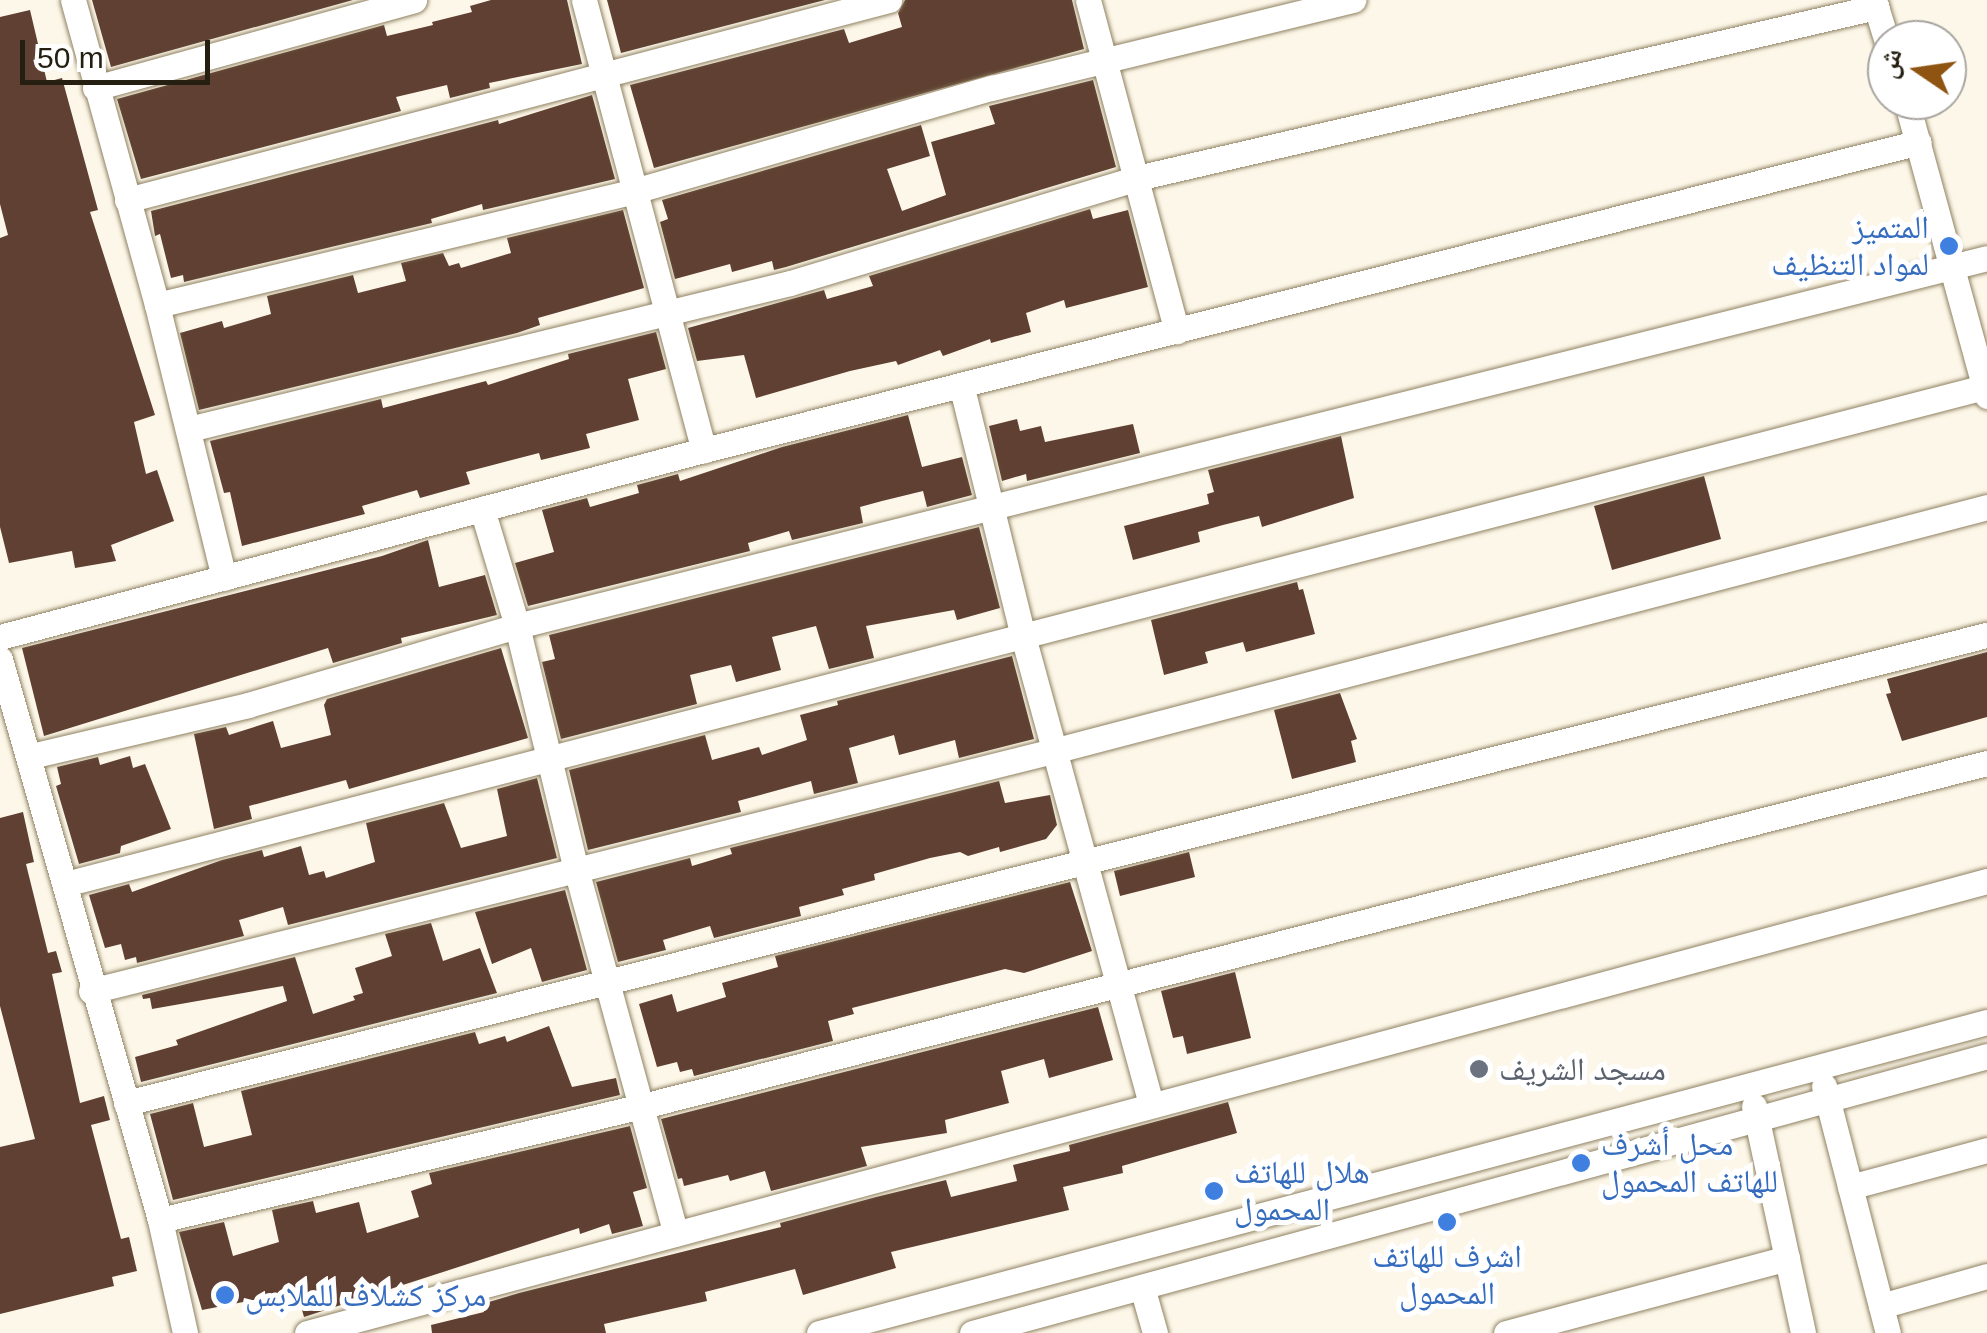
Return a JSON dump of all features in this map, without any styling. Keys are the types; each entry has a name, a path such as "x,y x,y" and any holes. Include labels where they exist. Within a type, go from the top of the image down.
{"street":[{"path":"74,0 189,429 224,578"},
{"path":"95,88 414,0"},
{"path":"584,0 704,450"},
{"path":"127,200 889,0"},
{"path":"1088,0 1177,331"},
{"path":"157,306 634,191 866,121 1104,58 1353,0"},
{"path":"189,429 670,315 1136,178 1875,3"},
{"path":"65,884 1986,392 1913,120"},
{"path":"0,637 704,450 962,388 1822,164 1920,142"},
{"path":"31,756 248,705 517,626 1987,258"},
{"path":"962,388 1022,636 1057,750 1151,1102"},
{"path":"91,991 1057,750 1987,507"},
{"path":"482,509 517,626 576,869 676,1234"},
{"path":"126,1103 1987,636"},
{"path":"0,659 31,756 91,991 160,1220 186,1333"},
{"path":"160,1220 644,1106 1987,763"},
{"path":"307,1333 1151,1102 1652,973 1987,880"},
{"path":"819,1333 1987,1022"},
{"path":"972,1333 1987,1056"},
{"path":"1818,1068 1888,1333"},
{"path":"1749,1086 1804,1333"},
{"path":"1850,1186 1987,1150"},
{"path":"1506,1333 1786,1258"},
{"path":"1882,1306 1987,1276"},
{"path":"1142,1287 1155,1333"}],"building":[{"path":"92,0 353,0 111,67"},
{"path":"491,0 567,0 582,64 489,83 490,88 450,98 447,85 396,97 401,111 141,179 117,99 384,25 387,36 433,25 432,22 472,12 470,6"},
{"path":"607,0 825,0 621,53"},
{"path":"905,0 1072,0 1084,49 654,168 630,85 844,29 849,43 902,27 898,13"},
{"path":"30,10 47,82 62,78 98,210 90,212 155,415 134,422 146,474 157,470 174,521 111,545 116,561 75,568 72,551 9,563 0,527 0,238 8,235 0,204 0,17"},
{"path":"1093,80 1116,167 786,267 774,270 772,261 732,272 730,264 675,279 660,222 668,219 662,200 921,125 930,156 887,169 902,211 946,195 931,142 995,124 989,106"},
{"path":"592,95 615,179 483,210 482,204 431,219 432,223 184,282 183,275 171,278 160,234 155,236 151,211 498,120 499,124"},
{"path":"1090,209 1093,219 1128,210 1148,287 1066,308 1064,300 1026,313 1031,332 991,343 990,339 943,356 940,350 898,365 896,361 850,371 756,398 744,355 697,361 688,328 824,290 827,299 873,286 869,276"},
{"path":"623,210 644,288 538,318 540,325 517,333 199,410 180,333 222,321 224,328 271,314 267,296 353,275 358,293 406,281 401,263 443,253 449,266 459,263 461,268 511,253 507,238"},
{"path":"656,332 666,369 628,379 639,420 586,434 590,448 541,460 539,453 466,472 470,484 420,498 417,490 362,506 365,514 242,546 230,492 224,493 210,441 381,399 383,408 486,381 488,385 569,359 568,354"},
{"path":"908,415 922,467 962,457 972,495 927,507 923,491 882,501 860,507 863,523 792,540 789,531 748,543 750,551 528,606 515,563 554,552 542,510 587,498 590,507 639,493 637,485 678,474 680,481 782,447"},
{"path":"1017,419 1020,431 1041,426 1045,442 1133,424 1140,453 1027,481 1026,474 1002,481 989,426"},
{"path":"1341,436 1354,498 1262,527 1259,516 1198,532 1200,542 1133,560 1124,526 1209,504 1207,494 1214,492 1208,470"},
{"path":"1704,476 1721,539 1612,570 1594,506"},
{"path":"979,527 1000,608 957,620 954,610 866,626 874,658 829,669 816,626 772,637 781,670 736,682 731,665 690,675 697,704 561,739 542,662 555,659 549,635"},
{"path":"428,540 439,587 485,575 497,615 401,638 402,643 333,663 328,648 44,736 22,648 382,556"},
{"path":"1297,582 1299,590 1303,589 1315,634 1246,652 1243,642 1205,652 1208,663 1164,675 1151,620"},
{"path":"501,648 528,738 349,789 346,780 249,806 252,819 214,829 194,734 226,727 229,735 273,721 281,748 331,735 324,705 327,699"},
{"path":"1987,652 1987,717 1902,741 1886,694 1891,693 1887,679"},
{"path":"1012,656 1034,739 959,758 955,740 899,755 894,735 849,748 858,783 814,794 811,781 738,801 741,812 588,850 569,770 705,735 712,760 759,747 762,755 807,740 800,715 838,705 837,701"},
{"path":"1340,693 1357,739 1351,741 1356,762 1292,779 1274,710"},
{"path":"130,756 133,768 145,764 171,829 121,846 120,853 79,864 56,786 61,784 57,767 98,757 100,765"},
{"path":"537,778 557,858 288,925 283,907 239,920 244,936 137,963 136,957 125,960 121,944 105,948 89,895 129,884 132,892 222,860 262,850 264,857 301,846 309,875 324,871 326,878 375,862 366,823 444,803 461,848 507,836 497,789"},
{"path":"999,781 1005,803 1050,795 1057,825 1046,839 1000,852 999,847 968,856 960,852 930,858 874,874 875,880 842,889 844,895 799,907 801,916 714,938 710,926 663,940 666,950 618,962 596,882 690,858 692,866 732,854 730,848"},
{"path":"23,812 34,862 26,864 48,953 56,951 62,972 52,974 80,1103 104,1096 110,1120 91,1125 121,1239 129,1237 137,1271 112,1277 114,1286 0,1314 0,1147 35,1139 0,1006 0,818"},
{"path":"1189,852 1195,877 1120,896 1114,871"},
{"path":"1070,882 1092,951 1024,973 1005,969 852,1008 854,1014 828,1021 833,1041 694,1076 692,1069 680,1072 677,1062 657,1067 639,1004 672,994 677,1012 726,997 722,983 778,967 775,956"},
{"path":"565,890 587,970 542,982 531,948 492,964 475,912"},
{"path":"431,923 443,961 480,948 497,993 141,1082 135,1057 178,1045 176,1040 287,1001 283,986 152,1009 150,998 143,999 142,995 295,957 313,1014 355,1000 353,996 363,993 355,968 392,956 385,934"},
{"path":"1235,972 1251,1038 1187,1054 1183,1036 1173,1038 1161,991"},
{"path":"1098,1007 1113,1060 1049,1078 1044,1059 1001,1071 1009,1103 945,1120 947,1133 861,1147 867,1166 771,1191 765,1171 730,1181 728,1175 684,1186 682,1178 678,1179 661,1119"},
{"path":"549,1026 572,1087 616,1078 620,1095 173,1200 150,1114 193,1103 204,1147 252,1135 241,1091 475,1032 479,1044 505,1036 507,1042"},
{"path":"1228,1102 1237,1133 1122,1166 1123,1173 1063,1187 1069,1210 891,1252 896,1268 803,1295 795,1269 705,1292 707,1301 604,1324 606,1333 432,1333 431,1325 484,1312 482,1304 781,1227 780,1223 876,1197 946,1180 951,1197 1017,1181 1013,1165 1070,1151 1069,1145"},
{"path":"630,1126 647,1188 633,1192 643,1226 612,1234 609,1224 580,1234 579,1228 304,1317 300,1303 284,1308 280,1295 202,1310 179,1232 224,1222 233,1256 279,1242 272,1210 313,1201 316,1213 359,1202 367,1233 419,1217 411,1191 432,1184 429,1173"}],"place":[{"name":"المتميز لمواد التنظيف","path":"1949,246"},
{"name":"مسجد الشريف","path":"1479,1069"},
{"name":"محل أشرف للهاتف المحمول","path":"1581,1163"},
{"name":"هلال للهاتف المحمول","path":"1214,1191"},
{"name":"اشرف للهاتف المحمول","path":"1447,1222"},
{"name":"مركز كشلاف للملابس","path":"225,1295"}]}
